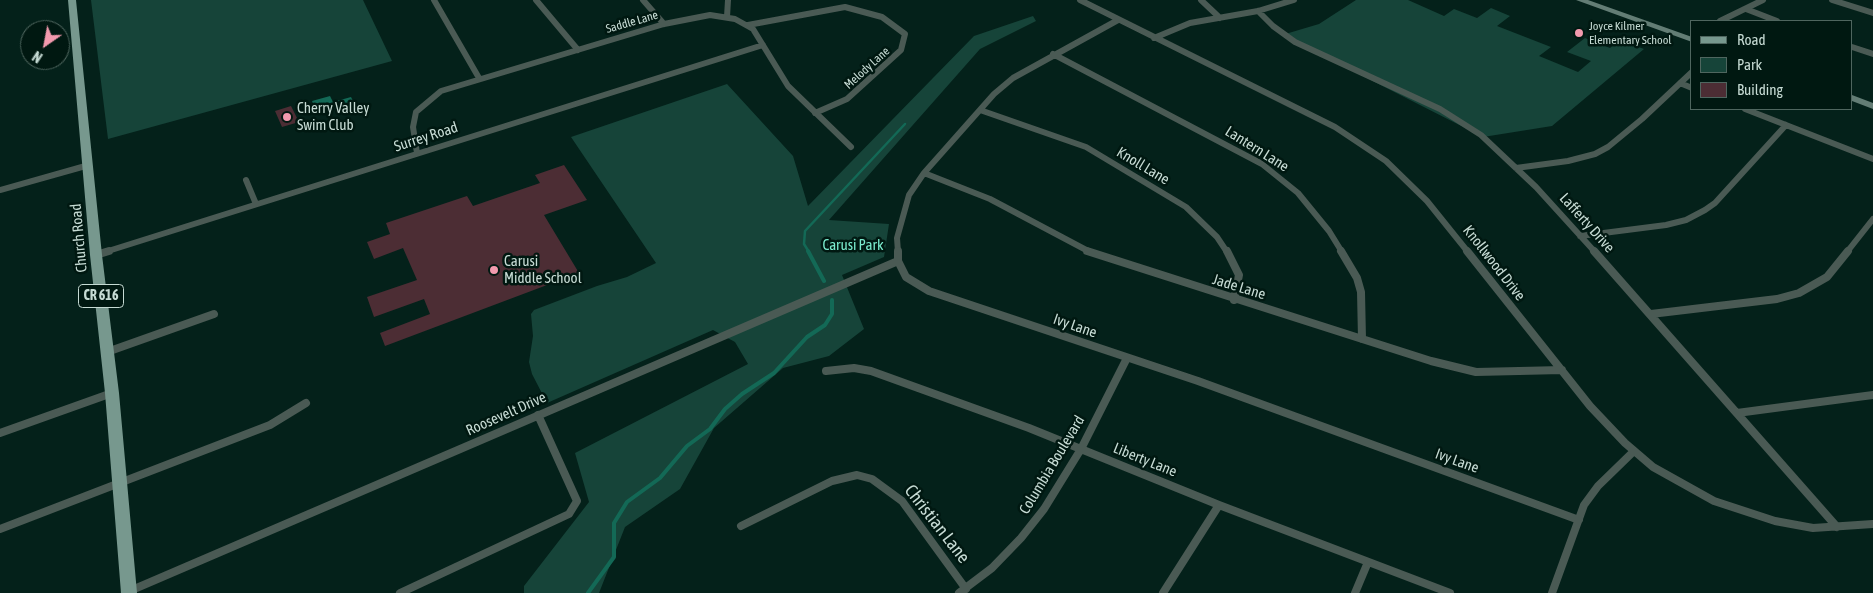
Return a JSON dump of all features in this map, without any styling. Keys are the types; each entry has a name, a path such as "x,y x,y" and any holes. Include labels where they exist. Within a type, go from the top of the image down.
{"main road":[{"name":"Church Road","path":"72,0 96,255 112,393 128,592"},
{"path":"1580,0 1690,38"},
{"path":"1853,98 1873,106"}],"street":[{"path":"434,0 479,78"},
{"path":"536,0 578,50"},
{"path":"643,0 664,24"},
{"path":"726,17 728,0"},
{"name":"Knollwood Drive","path":"1080,0 1335,127 1386,162 1427,200 1590,406 1634,451 1653,467 1681,484 1742,512 1813,528 1873,524"},
{"path":"1201,0 1220,18"},
{"path":"1154,38 1190,23 1258,11 1294,0"},
{"path":"1722,20 1763,0"},
{"path":"1832,0 1873,13"},
{"name":"Melody Lane","path":"748,25 845,7 882,17 905,34 904,45 901,50 847,99 816,113"},
{"path":"1746,8 1775,20"},
{"name":"Lafferty Drive","path":"1258,11 1284,35 1311,51 1440,109 1481,135 1516,168 1651,314 1837,527"},
{"name":"Saddle Lane","path":"417,153 413,127 416,112 441,91 479,78 664,24 710,15 726,17 748,25"},
{"path":"898,262 897,238 909,194 924,173 980,110 1013,78 1053,54 1118,20"},
{"path":"748,25 764,45 788,86 850,147"},
{"name":"Surrey Road","path":"96,255 764,45"},
{"path":"1853,47 1873,54"},
{"name":"Lantern Lane","path":"1053,54 1262,164 1298,193 1330,231 1357,278 1361,292 1362,339"},
{"path":"1516,168 1568,161 1595,154 1608,147 1642,119 1690,74"},
{"path":"1680,83 1690,87"},
{"name":"Knoll Lane","path":"980,110 1086,148 1186,207 1217,238 1234,262 1239,275 1234,300"},
{"path":"1748,110 1873,158"},
{"path":"1580,236 1666,226 1686,220 1705,210 1715,203 1786,125"},
{"path":"0,190 89,165"},
{"name":"Jade Lane","path":"924,173 990,199 1088,251 1113,262 1431,361 1476,372 1500,373 1562,370"},
{"path":"246,180 256,204"},
{"path":"1651,314 1777,299 1799,293 1827,277 1873,219"},
{"name":"Ivy Lane","path":"898,262 906,278 929,291 1127,358 1579,520"},
{"name":"Roosevelt Drive","path":"128,592 898,262"},
{"path":"107,352 214,314"},
{"name":"Columbia Boulevard","path":"963,591 992,568 1021,538 1044,509 1081,449 1127,358"},
{"name":"Liberty Lane","path":"826,371 854,368 871,371 1029,428 1219,505 1450,593"},
{"path":"0,433 112,393"},
{"path":"1737,413 1873,395"},
{"path":"0,529 270,425 306,403"},
{"path":"400,593 569,514 577,501 538,415"},
{"path":"1552,593 1584,505 1598,486 1634,451"},
{"name":"Christian Lane","path":"741,526 832,481 857,476 872,479 902,501 963,591"},
{"path":"1163,593 1219,505"},
{"path":"1356,593 1368,562"}],"green space":[{"path":"91,0 363,0 392,61 108,139"},
{"path":"1356,0 1408,0 1444,16 1454,9 1477,18 1491,8 1510,16 1497,26 1551,47 1539,56 1578,72 1591,61 1567,52 1585,38 1610,48 1620,40 1644,49 1552,126 1483,137 1282,35 1319,24"},
{"name":"Carusi Park","path":"1033,16 1036,21 980,49 829,220 889,224 884,257 842,275 864,329 829,356 783,368 714,428 680,489 625,527 599,593 524,593 524,586 589,502 575,453 748,364 735,342 713,330 547,403 532,374 529,362 533,336 531,314 534,310 597,286 627,277 656,263 571,137 727,84 793,156 808,206 974,36"}],"shaded area":[{"path":"330,96 333,102 351,97 354,103 317,114 312,101"}],"building":[{"name":"Cherry Valley Swim Club","path":"291,106 299,122 282,127 275,111"},
{"path":"564,165 587,200 544,215 579,273 385,346 380,333 430,314 424,299 374,317 367,297 417,280 403,248 374,259 367,242 390,234 386,223 467,196 473,206 540,183 535,175"}],"waterway":[{"path":"809,252 804,244 805,231 905,124"},
{"path":"808,251 824,281"},
{"path":"588,593 614,557 614,523 627,502 660,478 687,446 710,429 725,409 742,394 774,373 807,337 825,325 832,314 832,300"}],"place":[{"name":"Joyce Kilmer Elementary School","path":"1579,33"},
{"name":"Cherry Valley Swim Club","path":"287,117"},
{"name":"Carusi Middle School","path":"494,270"}]}
